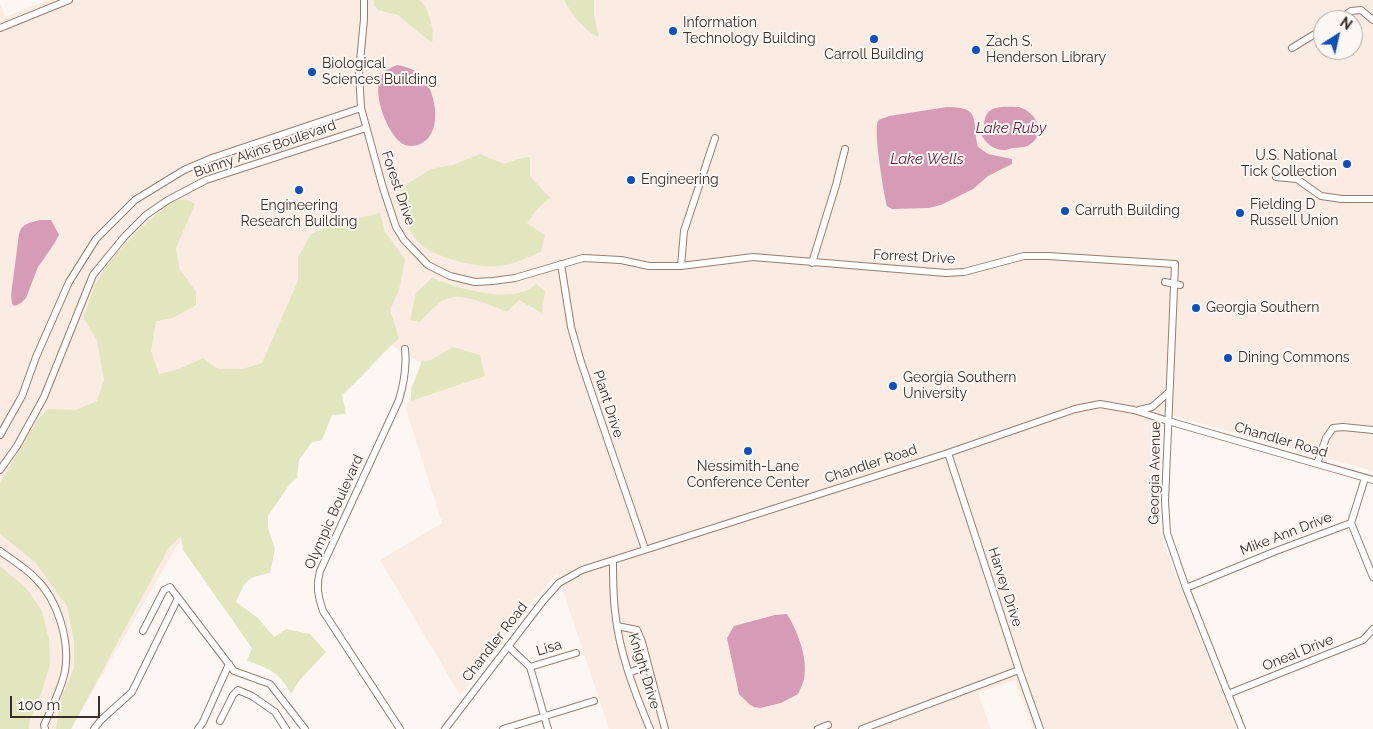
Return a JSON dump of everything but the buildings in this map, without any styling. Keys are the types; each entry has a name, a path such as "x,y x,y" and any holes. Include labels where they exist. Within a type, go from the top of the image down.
{"street":[{"path":"0,28 69,0"},
{"name":"Forest Drive","path":"364,0 359,72 366,128 396,227 413,251 428,264 450,276 475,282 515,278 583,258 604,258 648,266 681,266"},
{"path":"1363,12 1373,20"},
{"path":"1292,48 1313,35"},
{"name":"Bunny Akins Boulevard","path":"0,435 22,396 36,357 69,282 96,239 135,200 176,174 212,158 362,108"},
{"name":"Bunny Akins Boulevard","path":"0,470 17,446 44,397 93,275 125,236 146,215 168,200 206,180 366,128"},
{"path":"681,266 684,231 715,138"},
{"path":"812,263 845,149"},
{"path":"1276,177 1297,179 1321,196 1342,199 1373,199"},
{"name":"Forrest Drive","path":"681,266 753,257 946,273 964,272 1019,257 1054,256 1175,264"},
{"name":"Plant Drive","path":"561,264 571,327 581,362 645,549"},
{"name":"Georgia Avenue","path":"1175,264 1177,285 1169,392 1165,501 1166,533 1242,729"},
{"path":"1165,282 1177,285"},
{"name":"Olympic Boulevard","path":"400,729 323,611 317,594 317,584 320,571 399,400 404,382 405,349"},
{"path":"1137,411 1152,407 1169,392"},
{"name":"Chandler Road","path":"445,729 543,601 559,583 582,570 1084,408 1100,404 1137,411 1168,422 1373,480"},
{"path":"1317,464 1326,438 1333,428 1343,426 1373,430"},
{"name":"Harvey Drive","path":"948,453 1040,729"},
{"name":"Mike Ann Drive","path":"1186,588 1351,523 1365,478"},
{"path":"1351,523 1373,577"},
{"path":"0,551 37,580 55,606 64,634 65,670 57,695 44,724 45,729"},
{"name":"Knight Drive","path":"613,560 614,610 621,647 636,697 650,729"},
{"path":"143,632 164,590 170,587 234,671 270,684 305,729"},
{"path":"94,729 101,720 132,692 178,598"},
{"path":"617,626 637,630 642,642 665,729"},
{"name":"Oneal Drive","path":"1228,694 1363,640 1373,629"},
{"path":"508,646 530,667 548,729"},
{"name":"Lisa","path":"530,667 576,653"},
{"path":"198,729 229,664"},
{"path":"629,673 648,665"},
{"path":"862,729 1019,670"},
{"path":"220,721 233,695 238,690 252,696 275,712 284,729"},
{"path":"503,728 594,702"},
{"path":"818,729 828,725"}],"shaded area":[{"name":"Georgia Southern University","path":"50,0 1373,0 1373,471 1163,413 1158,504 1158,521 1162,540 1236,729 1033,729 1015,680 978,693 991,729 609,729 557,573 460,695 380,560 442,523 406,409 421,363 348,320 177,546 71,729 0,729 0,3 5,17"}],"green space":[{"path":"374,0 420,0 430,20 433,32 432,43 398,15 378,10 374,5"},
{"path":"564,0 594,0 594,16 599,37 583,26"},
{"path":"480,154 504,164 530,157 530,176 550,198 537,209 527,223 545,235 541,252 508,265 467,264 444,257 425,248 411,232 396,197 402,187 431,169 453,165"},
{"path":"173,200 187,200 195,204 176,248 179,268 196,292 196,305 173,318 156,321 151,351 159,374 179,369 203,358 218,369 243,369 262,363 298,281 298,257 311,234 332,225 380,213 385,232 405,259 399,290 390,310 399,338 342,395 346,414 332,415 322,440 312,442 299,460 297,478 289,485 268,516 268,528 275,549 270,573 247,581 236,602 258,618 274,637 286,629 310,634 326,652 299,681 291,694 283,681 273,672 247,661 252,648 183,550 181,536 169,547 71,729 56,729 60,702 74,668 74,641 67,606 35,562 0,534 0,483 39,418 48,409 76,410 97,401 104,380 97,340 83,317 96,285 108,264 134,234"},
{"path":"432,278 470,290 500,294 514,294 536,284 545,291 542,313 519,300 507,312 469,298 453,297 439,303 419,322 410,320 416,293"},
{"path":"453,347 480,355 485,376 411,401 411,389 422,361 431,360"},
{"path":"0,566 26,588 42,611 49,639 50,665 39,700 29,722 29,729 0,729"}],"water":[{"path":"397,65 410,68 421,75 427,83 434,102 435,123 432,133 426,140 416,146 400,142 389,128 381,109 378,88 380,79 385,71"},
{"name":"Lake Wells","path":"947,107 966,110 971,113 975,123 978,147 988,154 1012,159 1012,164 988,176 973,189 941,205 929,208 892,209 887,206 882,176 877,136 878,121 889,116"},
{"name":"Lake Ruby","path":"999,107 1019,107 1035,118 1039,129 1035,140 1026,147 1006,150 991,146 981,134 987,114"},
{"path":"40,220 51,220 59,235 38,267 26,298 15,306 12,304 11,295 20,230 30,223"},
{"path":"787,614 795,629 803,654 805,671 803,683 798,694 781,703 760,708 754,707 739,694 727,638 734,626 775,615"}],"place":[{"name":"Information Technology Building","path":"673,31"},
{"name":"Carroll Building","path":"874,39"},
{"name":"Zach S. Henderson Library","path":"976,50"},
{"name":"Biological Sciences Building","path":"312,72"},
{"name":"U.S. National Tick Collection","path":"1347,164"},
{"name":"Engineering","path":"631,180"},
{"name":"Engineering Research Building","path":"299,190"},
{"name":"Carruth Building","path":"1065,211"},
{"name":"Fielding D Russell Union","path":"1240,213"},
{"name":"Georgia Southern","path":"1196,308"},
{"name":"Dining Commons","path":"1228,358"},
{"name":"Georgia Southern University","path":"893,386"},
{"name":"Nessimith-Lane Conference Center","path":"748,451"}]}
